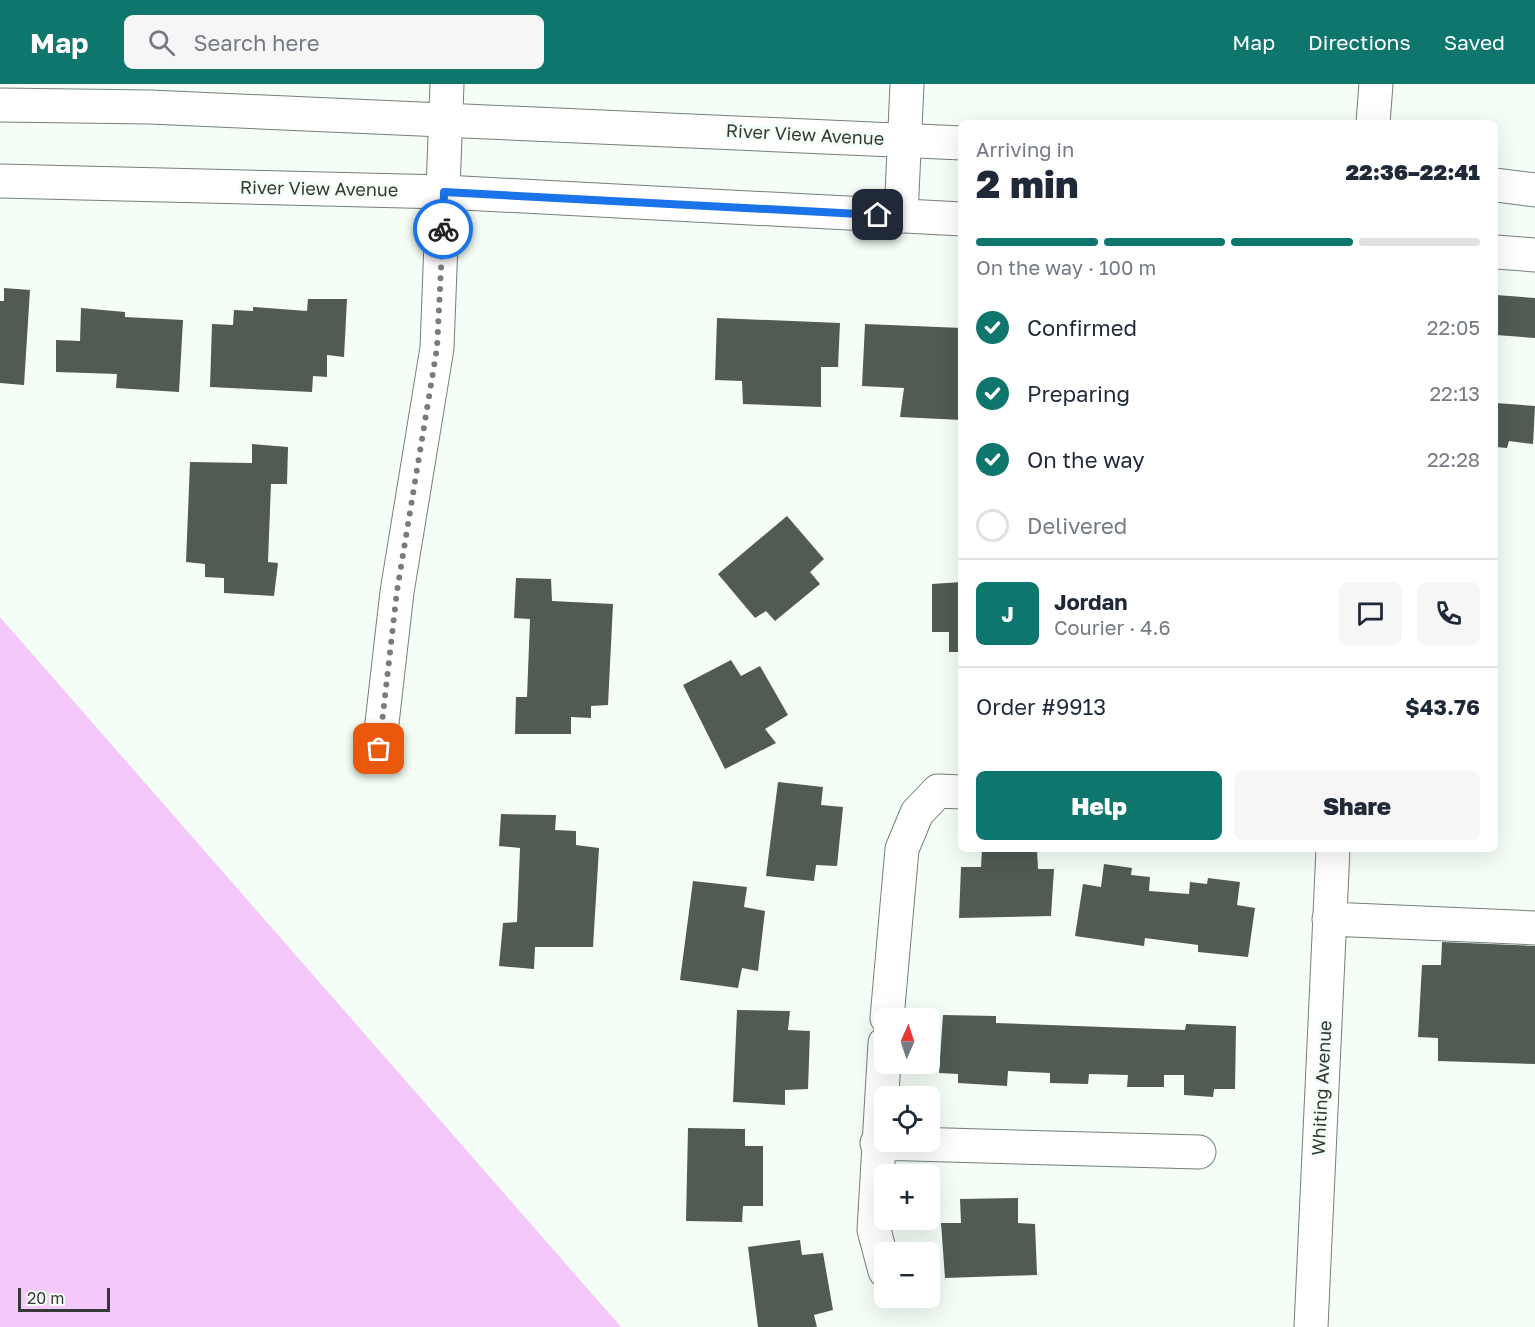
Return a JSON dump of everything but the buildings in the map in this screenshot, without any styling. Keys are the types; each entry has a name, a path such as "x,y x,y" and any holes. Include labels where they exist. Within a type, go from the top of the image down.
{"main road":[{"path":"379,749 397,591 437,348 447,84"},
{"path":"901,216 907,84"},
{"path":"1373,120 1376,84"},
{"name":"River View Avenue","path":"0,105 150,107 958,143"},
{"name":"River View Avenue","path":"0,181 444,192 958,219"},
{"path":"1498,185 1535,190"},
{"path":"1498,252 1535,255"},
{"path":"888,1008 902,849 917,813 938,791 958,792"},
{"name":"Whiting Avenue","path":"1311,1327 1333,852"},
{"path":"1329,919 1535,928"},
{"path":"940,1145 1199,1152"},
{"path":"877,1152 874,1230 877,1242"}],"shaded area":[{"path":"0,617 621,1327 0,1327"}],"way so far":[{"path":"379,749 397,591 437,348 443,229"}],"route":[{"path":"443,229 444,192 878,215"}]}
